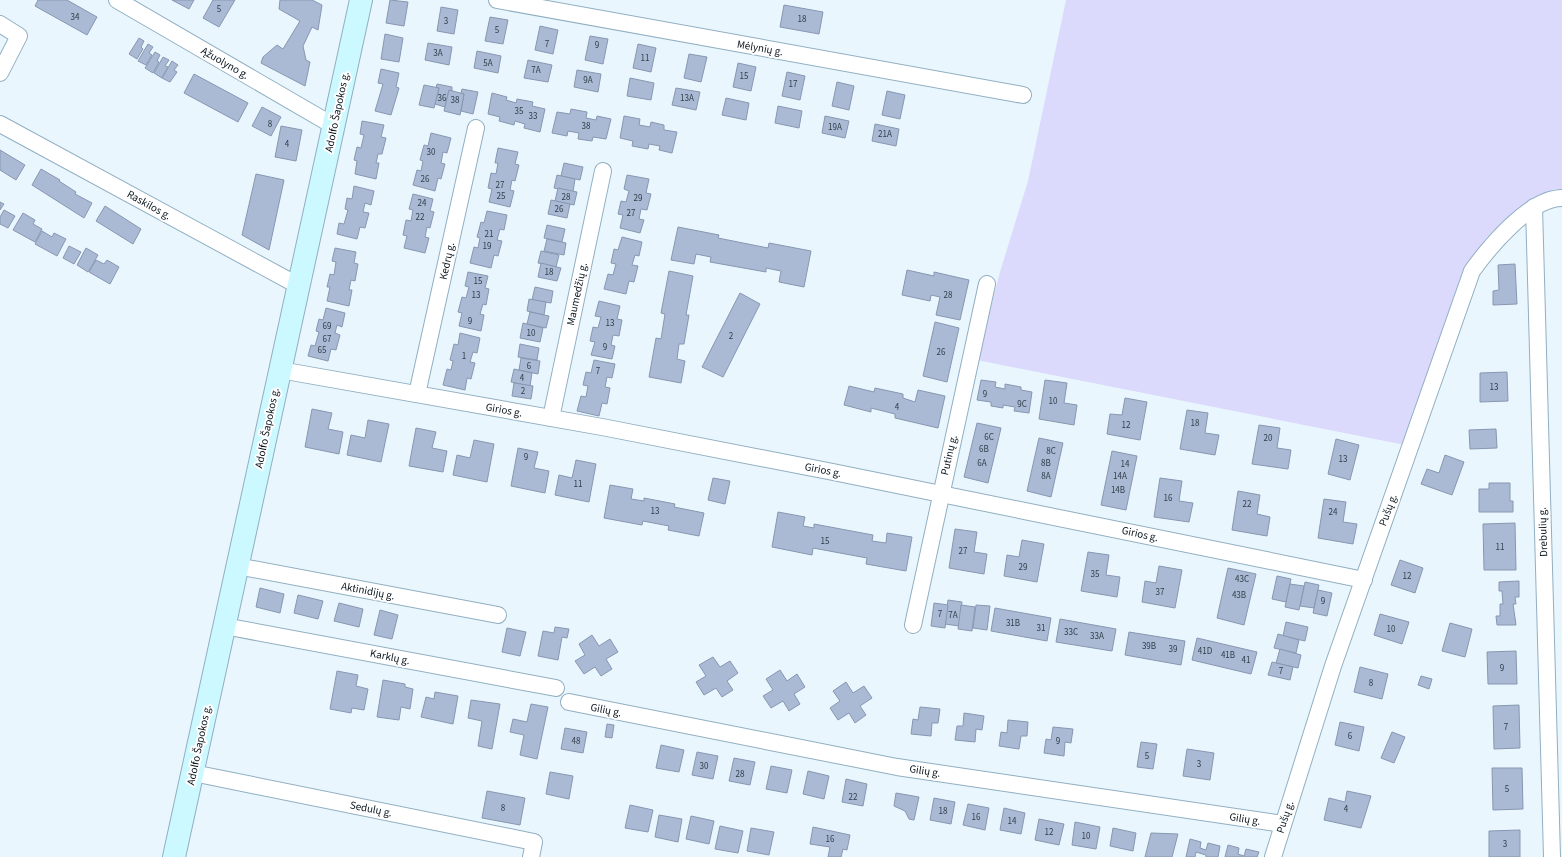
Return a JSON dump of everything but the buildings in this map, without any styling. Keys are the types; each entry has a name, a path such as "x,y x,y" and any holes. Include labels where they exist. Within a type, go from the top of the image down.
{"street":[{"name":"Ąžuolyno g.","path":"117,0 334,126"},
{"name":"Adolfo Šapokos g.","path":"174,857 361,0"},
{"name":"Mėlynių g.","path":"497,0 1023,95"},
{"path":"0,24 19,36 0,73"},
{"name":"Raskilos g.","path":"0,124 298,286"},
{"name":"Kedrų g.","path":"417,394 476,128"},
{"name":"Maumedžių g.","path":"551,418 602,171"},
{"name":"Pušų g.","path":"1273,857 1334,666 1472,270 1485,252 1534,207 1558,198"},
{"name":"Drebulių g.","path":"1534,207 1552,857"},
{"name":"Putinų g.","path":"913,625 940,493 987,284"},
{"name":"Girios g.","path":"280,370 551,418 940,493 1364,580"},
{"name":"Aktinidijų g.","path":"237,566 498,615"},
{"name":"Karklų g.","path":"224,626 556,688"},
{"name":"Gilių g.","path":"569,702 897,767 1283,824"},
{"name":"Sedulų g.","path":"193,773 534,842 531,857"}],"shaded area":[{"path":"1066,0 1562,0 1562,189 1554,189 1519,207 1486,238 1463,274 1405,445 977,360 1000,272 1028,181"}]}
